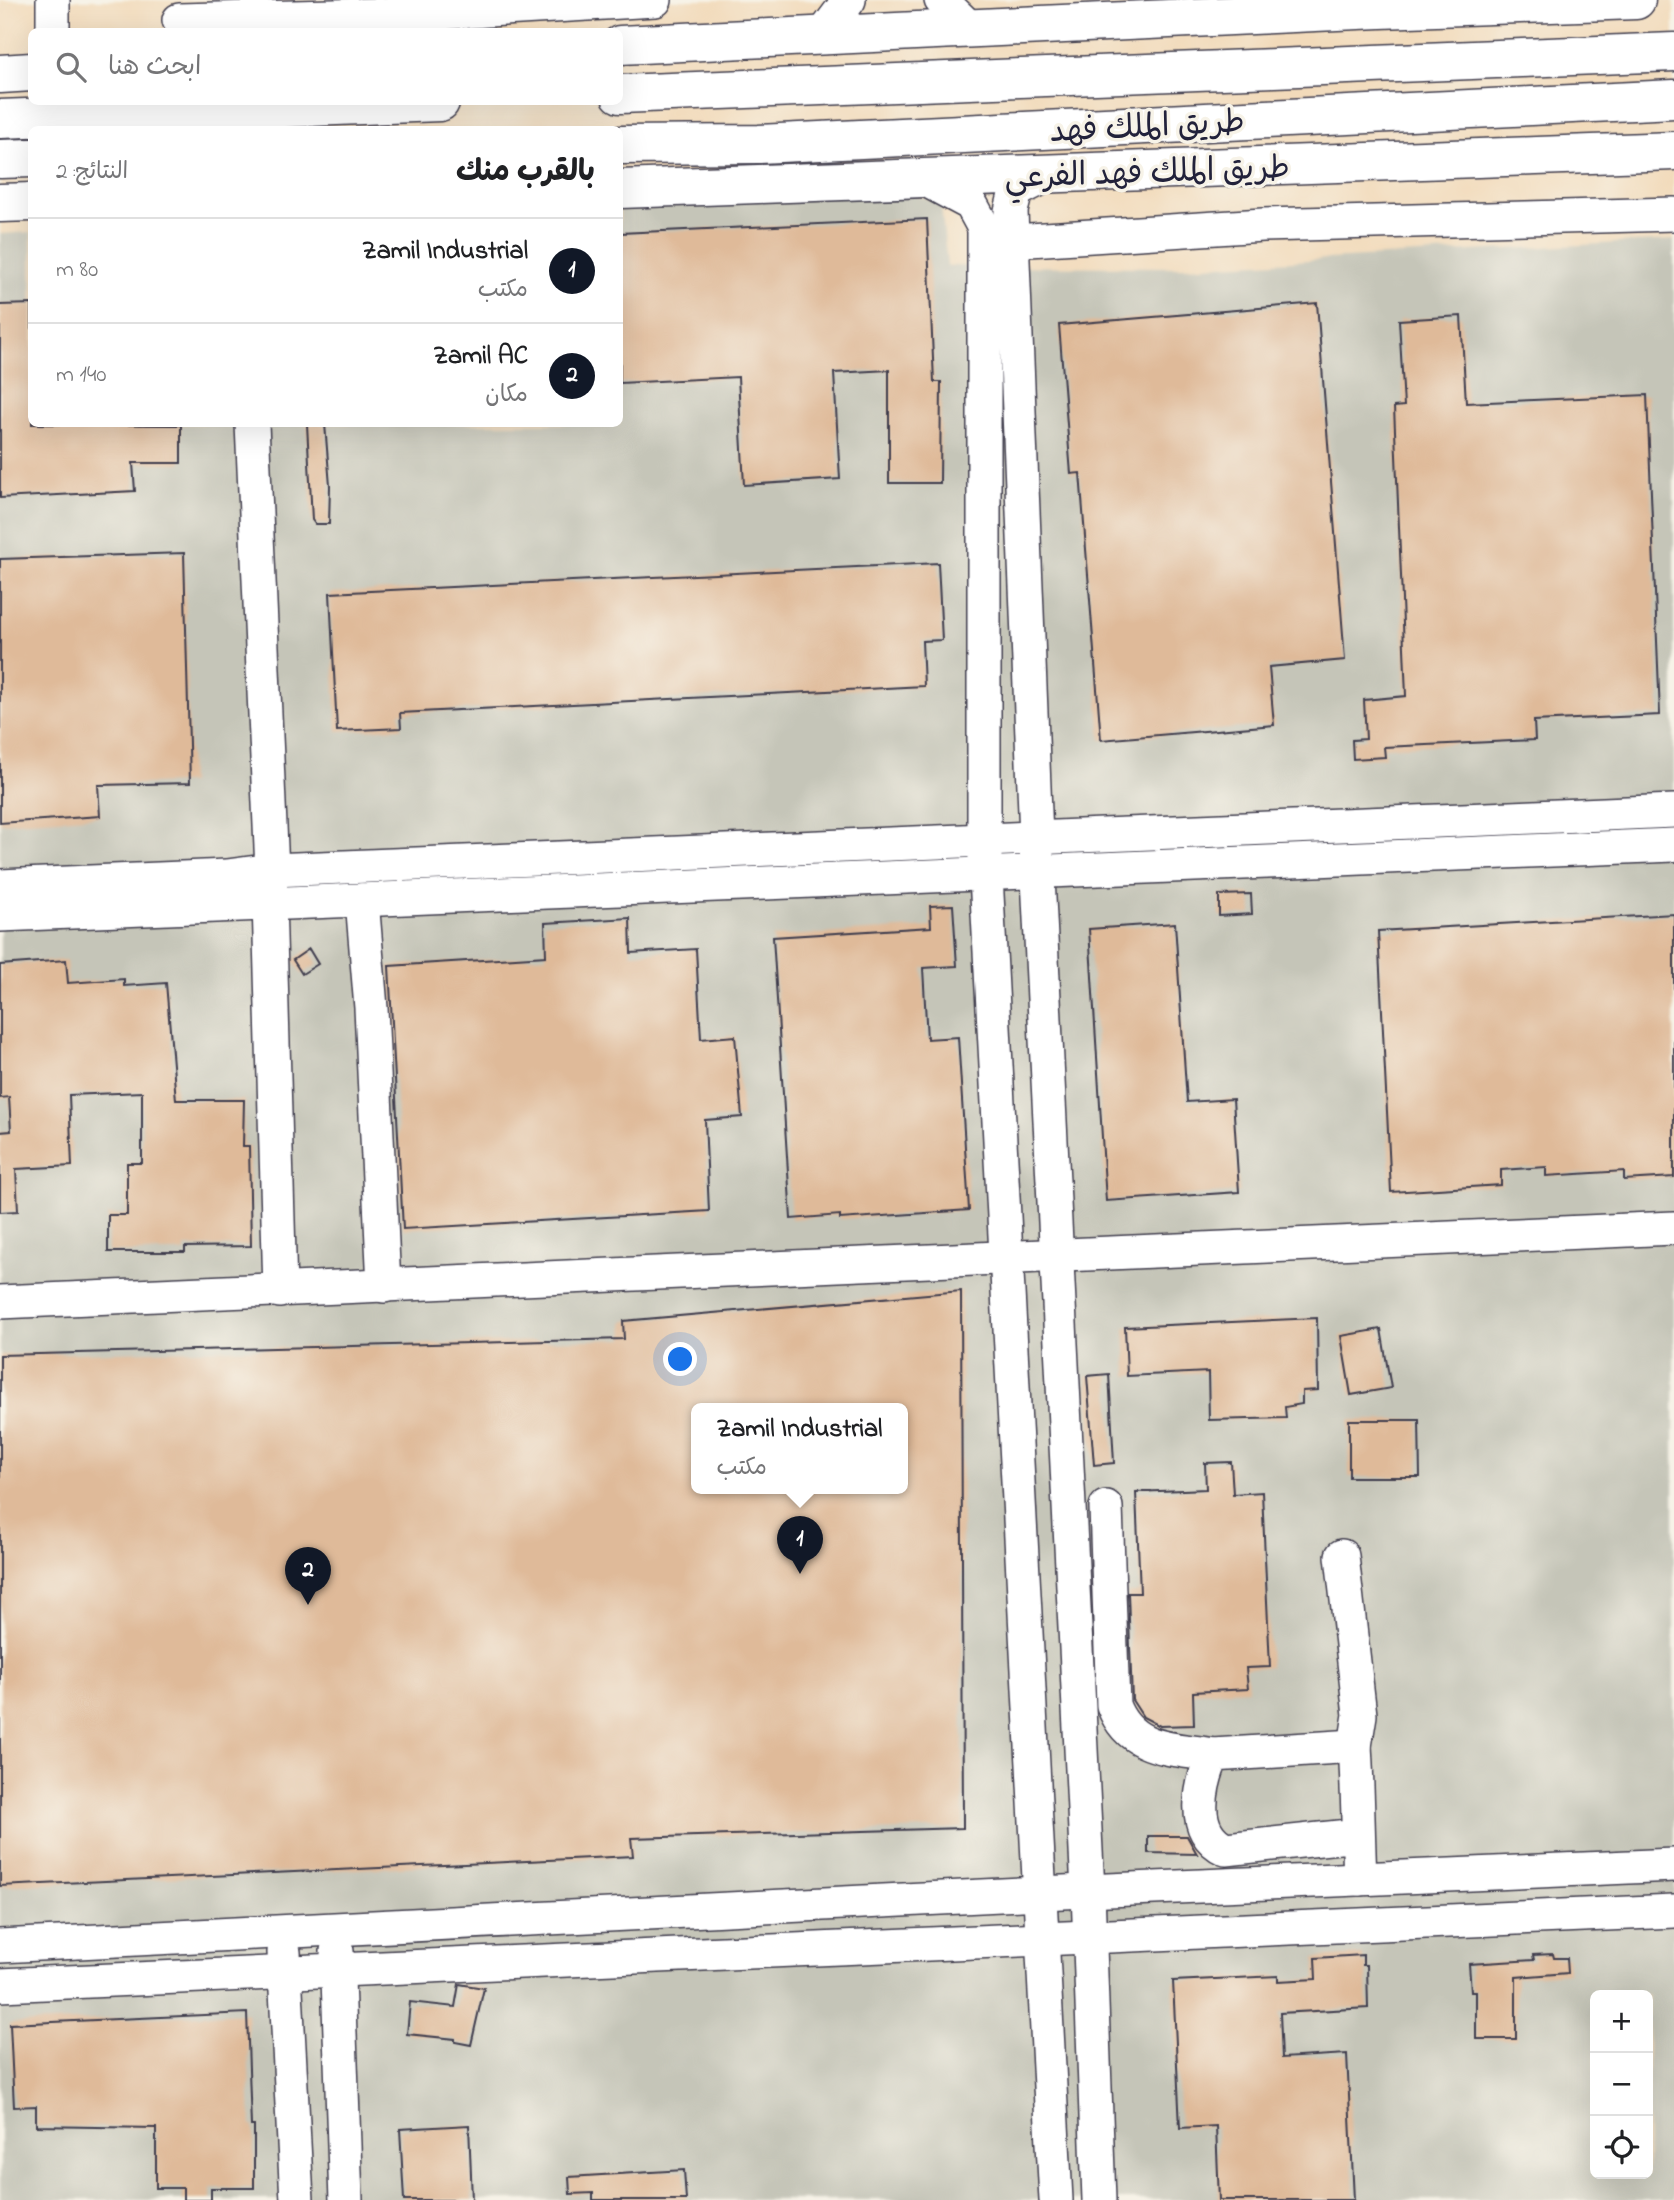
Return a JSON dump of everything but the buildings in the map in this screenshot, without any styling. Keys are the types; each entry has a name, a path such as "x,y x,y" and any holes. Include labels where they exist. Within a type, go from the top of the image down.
{"main road":[{"path":"623,46 1636,0"},
{"name":"طريق الملك فهد","path":"629,93 1674,52"},
{"path":"0,74 28,72"},
{"name":"طريق الملك فهد","path":"623,145 759,144 1674,99"},
{"path":"0,119 350,105"},
{"path":"623,158 759,144"},
{"name":"طريق الملك فهد الفرعي","path":"623,189 1674,151"},
{"path":"0,159 28,158"},
{"path":"0,202 28,202"}],"street":[{"path":"53,0 53,28"},
{"path":"179,17 415,15 655,0"},
{"path":"661,0 669,43"},
{"path":"822,36 849,0"},
{"path":"941,0 971,29"},
{"path":"1048,175 1016,191 1011,211 1036,837 1088,1891 1099,2200"},
{"path":"926,180 971,204 984,228 984,838 1056,2200"},
{"path":"1014,241 1263,225 1674,214"},
{"path":"252,427 271,886 280,1292"},
{"path":"0,915 271,886 984,838 1674,811"},
{"path":"0,886 227,876 271,886 362,900 1674,845"},
{"path":"362,900 371,1008 384,1286"},
{"path":"0,1303 1674,1228"},
{"path":"1106,1507 1113,1705 1118,1720 1131,1736 1155,1746 1213,1755 1355,1746"},
{"path":"1342,1556 1360,1715 1355,1746 1360,1879"},
{"path":"1213,1755 1202,1784 1201,1803 1204,1829 1217,1845 1226,1849 1358,1835"},
{"path":"0,1946 1040,1893 1674,1865"},
{"path":"0,1985 1674,1912"},
{"path":"335,1929 346,2200"},
{"path":"281,1932 288,1973 297,2200"}],"shaded area":[{"path":"907,192 941,204 947,266 1185,267 1674,240 1674,2200 0,2200 0,234 28,232 28,427 623,427 623,205"}],"place":[{"name":"Zamil Industrial","path":"800,1574"},
{"name":"Zamil AC","path":"308,1605"}]}
